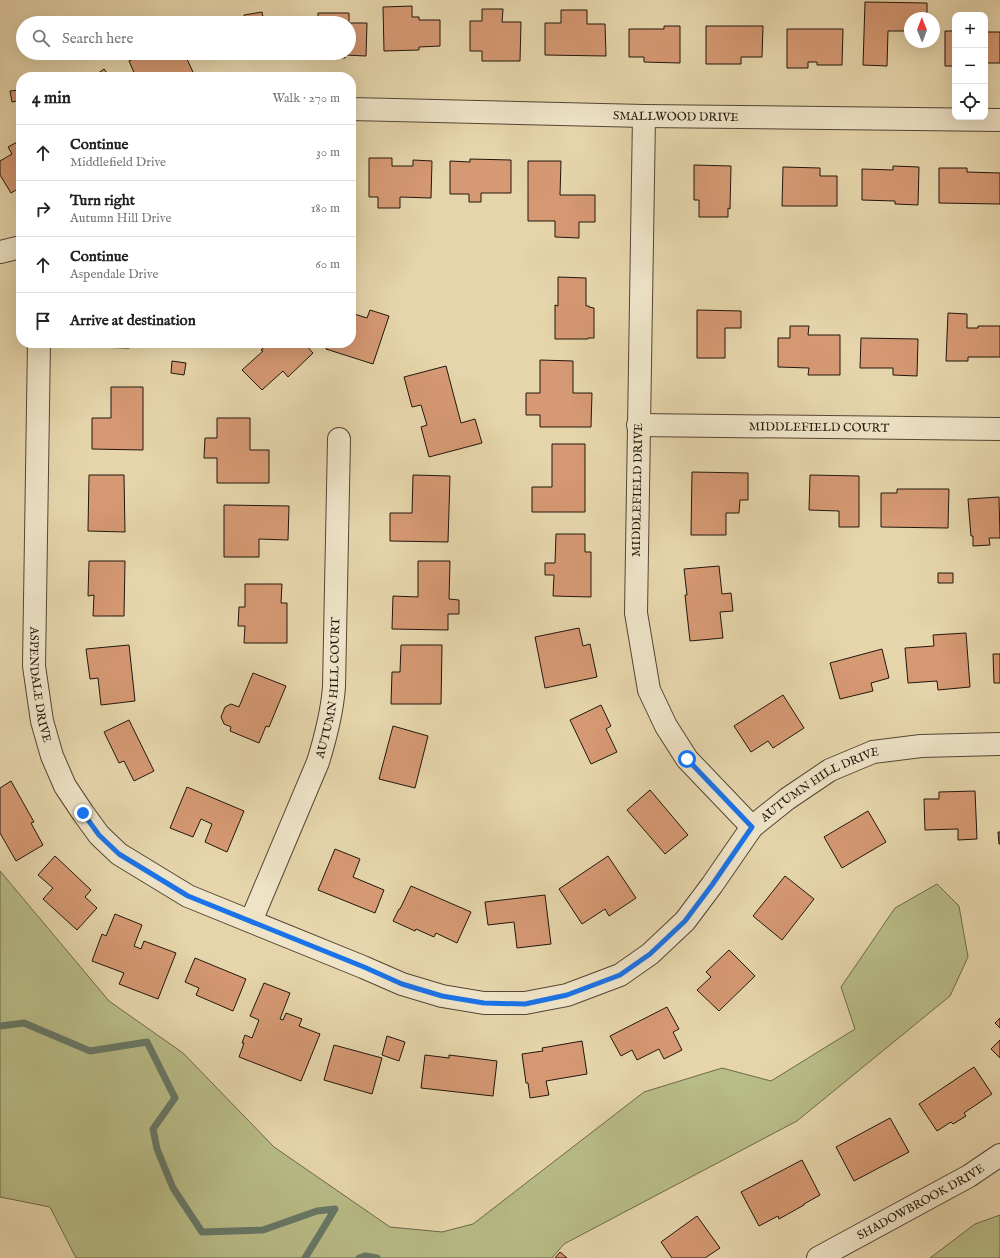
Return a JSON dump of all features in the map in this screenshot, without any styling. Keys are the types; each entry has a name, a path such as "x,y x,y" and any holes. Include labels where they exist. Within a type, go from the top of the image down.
{"street":[{"name":"SMALLWOOD DRIVE","path":"356,109 644,116 1000,120"},
{"name":"MIDDLEFIELD DRIVE","path":"644,116 636,613 649,690 666,726 687,759 752,827"},
{"path":"0,252 16,248"},
{"name":"ASPENDALE DRIVE","path":"39,348 34,666 42,721 52,756 65,786 83,813 99,835 119,854 188,896 251,921"},
{"name":"MIDDLEFIELD COURT","path":"638,425 1000,429"},
{"name":"AUTUMN HILL COURT","path":"251,921 318,762 326,738 332,711 334,687 339,439"},
{"name":"AUTUMN HILL DRIVE","path":"251,921 402,984 442,996 484,1003 525,1004 567,995 620,975 650,954 685,921 752,827 788,799 830,770 873,752 921,746 1000,744"},
{"name":"SHADOWBROOK DRIVE","path":"818,1258 969,1176 1000,1155"}],"green space":[{"path":"0,871 109,1001 183,1053 274,1147 390,1227 442,1232 473,1224 644,1092 722,1068 771,1081 855,1029 841,987 895,908 937,884 959,906 968,957 950,996 797,1121 564,1244 552,1258 76,1258 50,1207 0,1197"},
{"path":"1000,1215 1000,1258 930,1258 975,1224"}],"building":[{"path":"865,2 927,3 927,12 904,12 904,31 888,31 887,66 863,65"},
{"path":"412,6 412,17 419,17 419,20 440,20 440,46 419,47 419,50 384,51 383,7"},
{"path":"482,9 503,9 502,22 521,22 520,61 482,61 482,51 470,51 470,21 482,21"},
{"path":"561,10 587,10 587,24 605,24 606,56 545,55 545,23 561,23"},
{"path":"262,12 263,16 244,16"},
{"path":"318,13 349,13 349,16 318,16"},
{"path":"356,23 367,23 366,56 356,56"},
{"path":"664,26 680,26 680,63 644,62 644,57 629,57 629,29 664,29"},
{"path":"706,26 763,26 762,57 741,57 741,64 706,64"},
{"path":"787,29 843,29 842,65 817,65 817,62 808,62 808,68 787,68"},
{"path":"945,31 952,31 952,66 945,66"},
{"path":"988,32 1000,32 1000,63 988,63"},
{"path":"187,60 193,72 134,72 129,61"},
{"path":"16,90 16,101 12,102 10,91"},
{"path":"16,143 16,190 11,193 0,175 0,161 12,154 8,147"},
{"path":"369,158 392,158 392,166 413,166 413,160 432,161 431,198 400,197 400,208 378,208 378,197 369,197"},
{"path":"470,159 511,160 511,193 481,193 481,202 469,202 469,194 450,194 450,161 470,162"},
{"path":"528,161 561,161 560,195 595,195 595,222 579,222 579,238 555,237 555,221 528,221"},
{"path":"694,165 731,166 730,209 728,208 728,217 699,217 699,200 694,200"},
{"path":"893,166 919,167 918,205 895,204 895,201 862,200 862,169 893,170"},
{"path":"783,167 820,168 820,176 837,176 837,206 782,206"},
{"path":"939,168 967,168 967,172 1000,173 1000,204 939,203"},
{"path":"558,277 586,278 586,306 594,308 594,338 555,339 555,305 558,306"},
{"path":"370,310 389,316 373,364 326,349 356,348 356,315 367,318"},
{"path":"697,310 741,311 741,328 725,328 725,358 697,358"},
{"path":"948,313 967,314 967,328 978,328 978,326 1000,326 1000,357 968,357 968,361 946,361"},
{"path":"790,326 809,326 808,335 840,335 840,375 808,375 809,368 778,367 778,338 790,338"},
{"path":"861,338 918,339 917,376 893,375 893,368 860,368"},
{"path":"263,348 308,348 313,353 288,377 283,371 262,390 242,370 263,351 261,350"},
{"path":"540,360 573,361 573,393 592,393 591,427 540,427 540,415 526,415 526,393 540,393"},
{"path":"172,361 186,363 184,375 171,373"},
{"path":"446,366 461,423 475,419 482,443 429,457 421,427 427,425 421,405 412,407 404,377"},
{"path":"111,387 143,387 143,450 92,449 92,418 111,418"},
{"path":"217,418 250,418 250,450 269,450 269,483 217,483 217,458 204,458 205,438 217,438"},
{"path":"552,444 585,444 585,512 532,512 532,487 552,487"},
{"path":"692,472 748,473 748,500 740,500 739,513 726,513 726,535 691,535"},
{"path":"89,475 124,475 125,532 88,531"},
{"path":"413,475 450,476 448,542 390,541 390,513 412,513"},
{"path":"810,475 859,476 859,527 839,527 839,511 809,510"},
{"path":"897,489 949,489 948,528 881,527 881,493 897,493"},
{"path":"999,497 1000,538 989,538 990,545 973,546 968,499"},
{"path":"224,505 289,506 288,540 259,539 259,557 224,557"},
{"path":"556,534 585,534 585,552 591,552 591,597 553,596 554,575 545,575 545,563 555,563"},
{"path":"89,561 125,561 124,616 93,616 94,595 88,596"},
{"path":"418,561 450,561 449,599 459,600 459,614 448,614 448,630 392,629 393,596 418,597"},
{"path":"719,566 722,594 731,593 733,611 720,612 723,638 690,641 684,569"},
{"path":"938,573 953,573 953,583 938,583"},
{"path":"245,584 282,584 281,603 287,603 287,643 244,643 245,626 238,626 239,607 245,607"},
{"path":"579,628 583,646 590,644 597,677 545,688 535,637"},
{"path":"966,633 970,687 938,690 937,681 908,683 905,648 934,646 933,635"},
{"path":"129,645 135,701 101,705 98,678 90,679 86,649"},
{"path":"401,645 442,645 441,704 391,704 392,672 400,672"},
{"path":"882,649 889,678 871,683 873,691 840,699 830,663"},
{"path":"993,654 1000,654 1000,683 994,683"},
{"path":"253,673 286,686 269,727 266,726 259,743 230,731 231,727 224,724 221,717 225,707 231,704 239,707"},
{"path":"783,695 804,728 773,748 768,741 751,752 734,726"},
{"path":"601,705 611,726 606,729 617,752 591,764 570,720"},
{"path":"129,720 154,771 134,781 124,761 119,763 104,732"},
{"path":"393,726 428,736 415,788 379,779"},
{"path":"11,781 34,822 31,823 43,845 16,861 0,833 0,788"},
{"path":"187,787 244,811 227,852 205,842 212,824 201,819 193,837 170,828"},
{"path":"650,790 688,835 665,854 627,810"},
{"path":"975,791 977,839 958,840 958,829 925,830 924,799 939,799 939,792"},
{"path":"868,811 886,842 842,868 824,837"},
{"path":"998,832 1000,832 1000,844 999,844"},
{"path":"335,849 360,859 353,877 384,890 375,913 318,890"},
{"path":"55,856 91,890 85,897 97,908 77,930 43,899 53,888 38,875"},
{"path":"608,856 636,898 609,916 605,909 582,924 559,889"},
{"path":"785,876 814,899 782,940 753,916"},
{"path":"411,886 471,912 457,943 436,933 434,937 416,929 415,931 393,921"},
{"path":"545,895 551,944 517,948 514,922 488,925 485,902"},
{"path":"115,914 142,925 134,946 141,949 144,941 176,953 158,999 119,984 124,973 92,961 102,934 106,936"},
{"path":"729,950 755,976 719,1011 697,990 711,977 706,972"},
{"path":"195,958 246,979 233,1011 196,995 199,988 185,982"},
{"path":"264,983 290,993 280,1019 283,1020 286,1013 302,1019 299,1026 320,1034 301,1081 239,1057 245,1035 252,1038 259,1020 250,1016"},
{"path":"667,1007 679,1029 673,1032 682,1050 664,1059 659,1049 637,1060 632,1050 621,1056 610,1036"},
{"path":"1000,1018 1000,1028 995,1023"},
{"path":"387,1036 405,1042 399,1061 382,1055"},
{"path":"1000,1040 1000,1058 991,1049"},
{"path":"582,1041 587,1074 546,1081 549,1095 530,1098 528,1083 526,1083 522,1054 543,1051 542,1048"},
{"path":"334,1045 382,1058 372,1094 324,1080"},
{"path":"425,1055 449,1058 449,1055 497,1061 493,1096 421,1088"},
{"path":"974,1067 992,1094 964,1113 966,1116 953,1124 951,1122 937,1131 919,1104"},
{"path":"890,1118 909,1152 854,1181 836,1147"},
{"path":"802,1160 820,1195 779,1219 778,1216 759,1226 741,1192"},
{"path":"697,1216 720,1248 705,1258 672,1258 661,1242"},
{"path":"560,1252 567,1258 555,1258"}],"waterway":[{"path":"0,1026 24,1023 90,1051 147,1042 175,1098 153,1129 157,1149 173,1188 202,1232 263,1230 317,1211 335,1209 305,1258"},
{"path":"359,1258 365,1256 377,1258"}],"route":[{"path":"83,813 99,835 119,854 188,896 364,967 402,984 442,996 484,1003 525,1004 567,995 620,975 650,954 685,921 752,827 687,759"}]}
